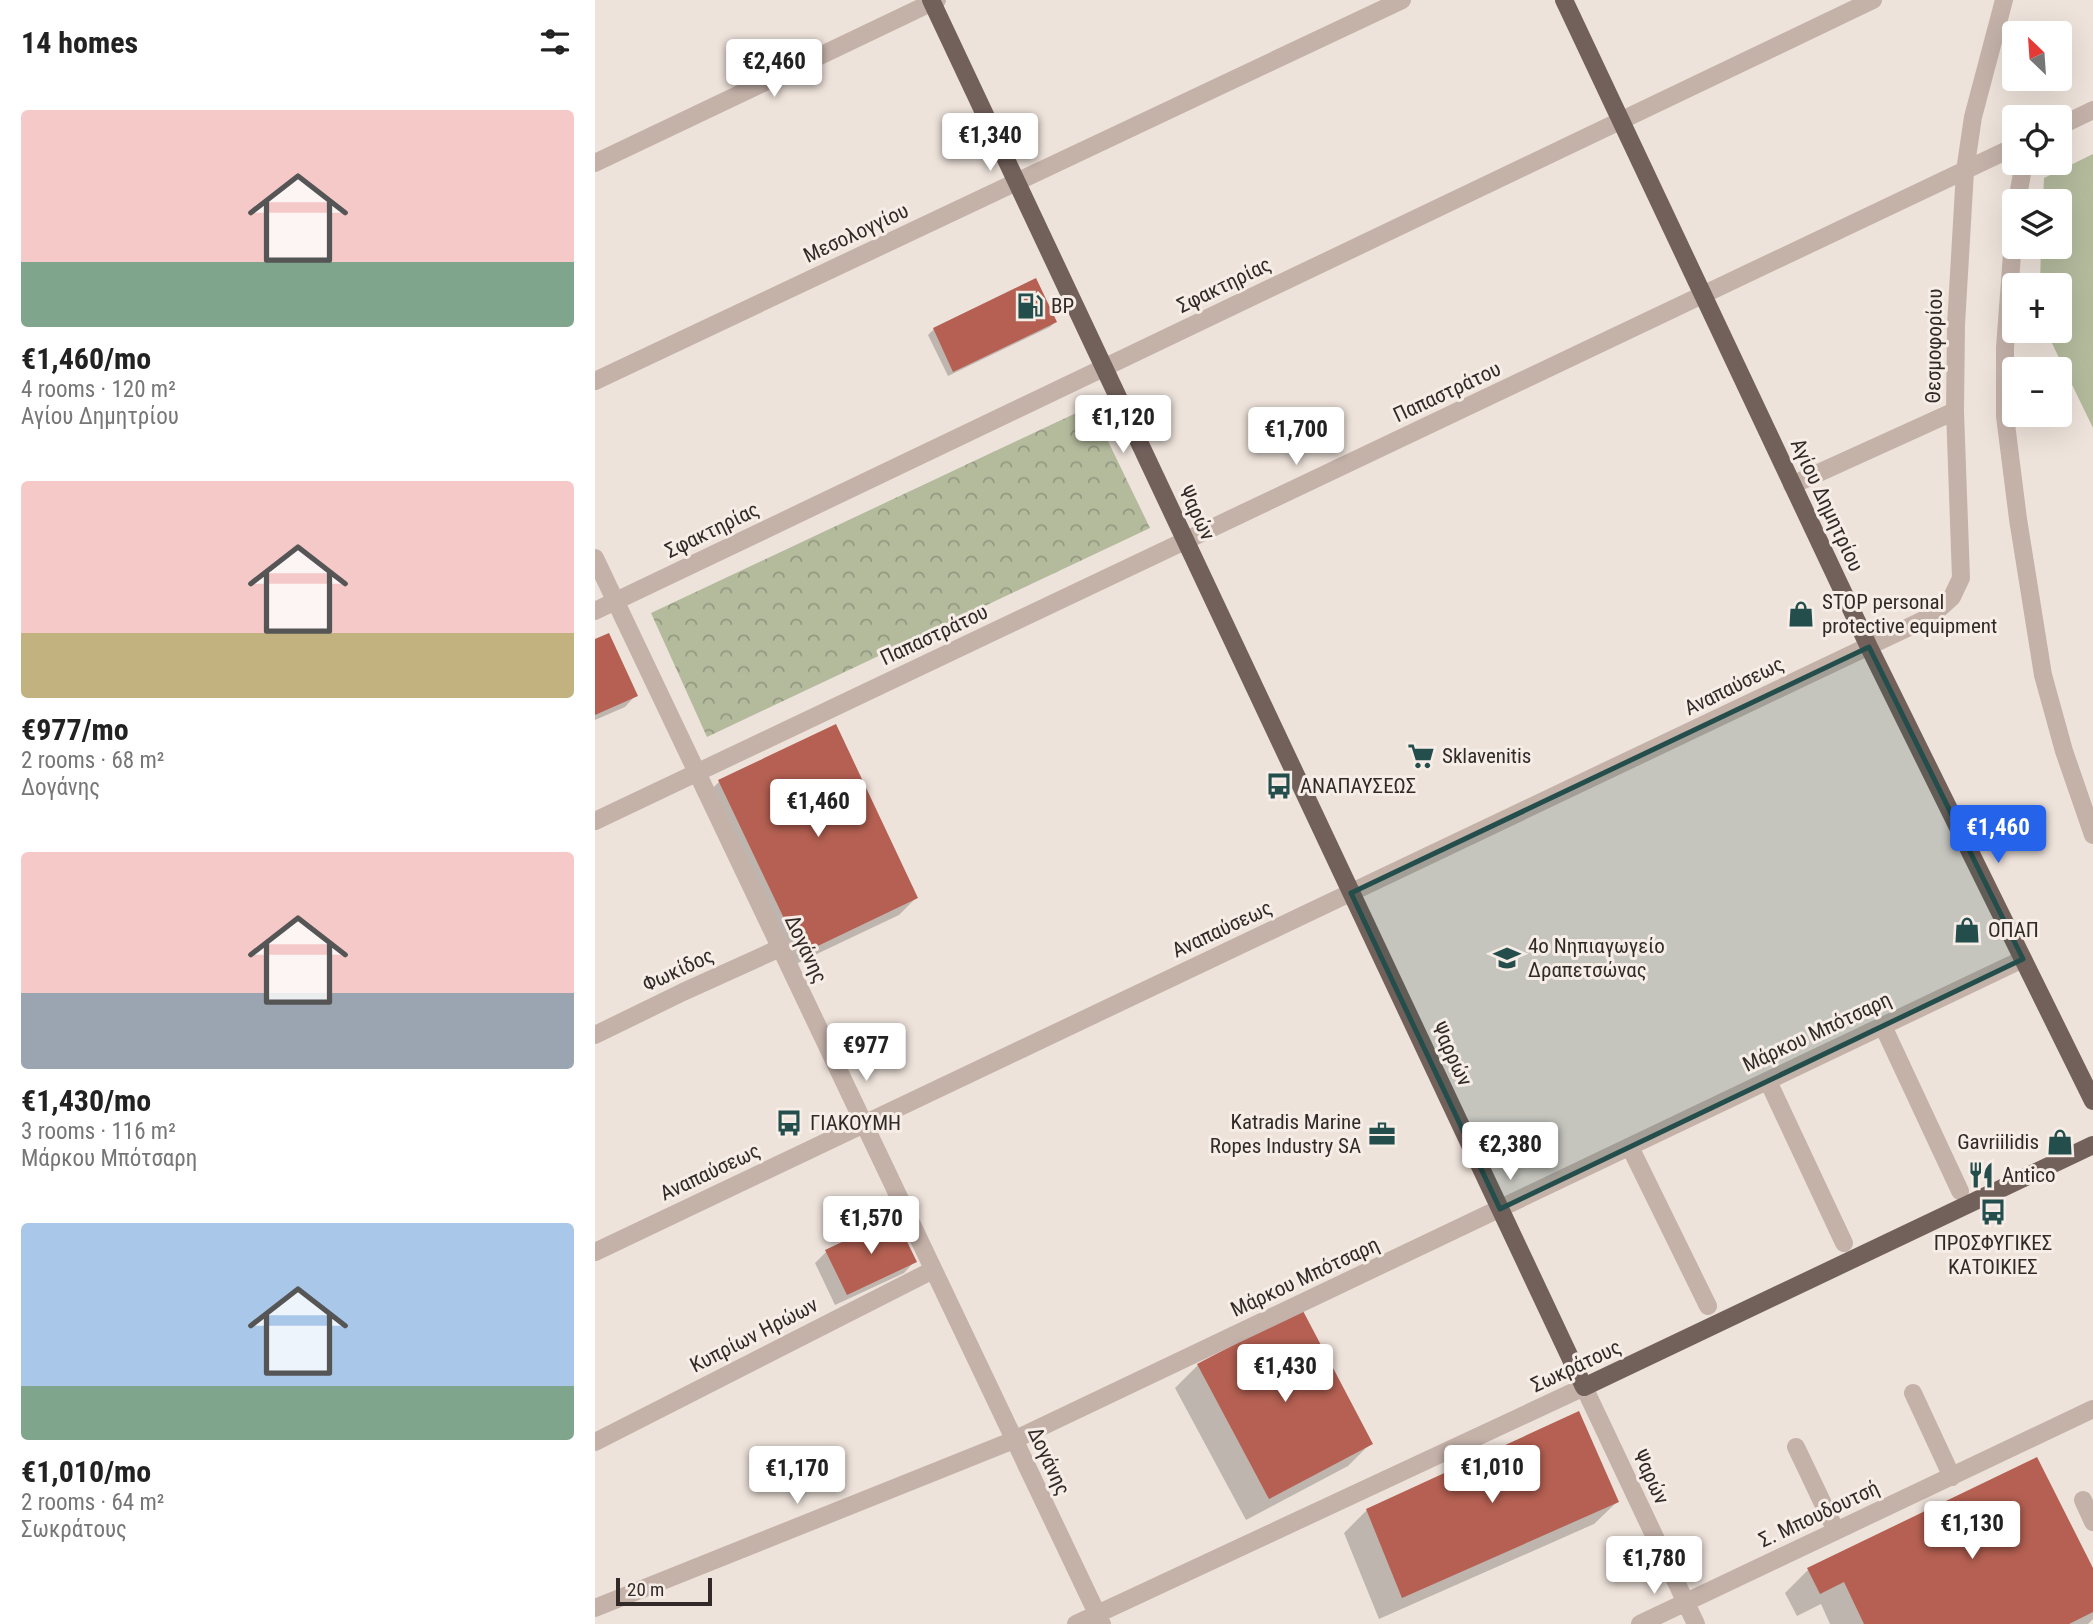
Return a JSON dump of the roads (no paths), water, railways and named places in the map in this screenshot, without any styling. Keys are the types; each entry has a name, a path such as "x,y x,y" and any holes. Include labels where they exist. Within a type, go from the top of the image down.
{"main road":[{"name":"Αγίου Δημητρίου","path":"1564,0 1869,647 2093,1101"},
{"name":"Ψαρών","path":"933,1 1351,893"},
{"name":"Ψαρρών","path":"1351,893 1584,1387"},
{"name":"Σωκράτους","path":"1584,1387 2093,1145"}],"street":[{"name":"Μεσολογγίου","path":"595,381 1402,0"},
{"name":"Σφακτηρίας","path":"595,611 1873,0"},
{"name":"Θεσμοφορίου","path":"1869,647 1930,617 1952,597 1961,578 1955,411 1956,313 1965,171 1973,117 2004,0"},
{"path":"595,163 933,1"},
{"path":"2072,120 2093,110"},
{"name":"Παπαστράτου","path":"595,821 2002,153"},
{"path":"2012,259 2006,337 2005,416 2018,519 2043,675 2064,751 2093,835"},
{"path":"1792,485 1955,411"},
{"name":"Δογάνης","path":"595,558 1099,1619"},
{"name":"Αναπαύσεως","path":"595,1252 1869,647"},
{"name":"Φωκίδος","path":"595,1035 780,948"},
{"name":"Μάρκου Μπότσαρη","path":"595,1608 1014,1440 2023,959"},
{"path":"1883,1026 1960,1191"},
{"path":"1768,1080 1843,1243"},
{"path":"1630,1147 1708,1306"},
{"name":"Κυπρίων Ηρώων","path":"595,1442 933,1270"},
{"name":"Ψαρών","path":"1584,1387 1696,1624"},
{"name":"Σωκράτους","path":"1076,1624 1099,1619 1584,1387"},
{"path":"1913,1393 1952,1476"},
{"name":"Σ. Μπουδουτσή","path":"1640,1624 2093,1409"},
{"path":"1796,1447 1836,1531"},
{"path":"2083,1500 2093,1522"}],"place":[{"name":"BP","path":"1030,306"},
{"name":"STOP personal protective equipment","path":"1801,614"},
{"name":"Sklavenitis","path":"1421,756"},
{"name":"ΑΝΑΠΑΥΣΕΩΣ","path":"1279,786"},
{"name":"ΟΠΑΠ","path":"1967,930"},
{"name":"4ο Νηπιαγωγείο Δραπετσώνας","path":"1507,958"},
{"name":"ΓΙΑΚΟΥΜΗ","path":"789,1123"},
{"name":"Katradis Marine Ropes Industry SA","path":"1382,1134"},
{"name":"Gavriilidis","path":"2060,1142"},
{"name":"Antico","path":"1981,1175"},
{"name":"ΠΡΟΣΦΥΓΙΚΕΣ ΚΑΤΟΙΚΙΕΣ","path":"1993,1212"}]}
